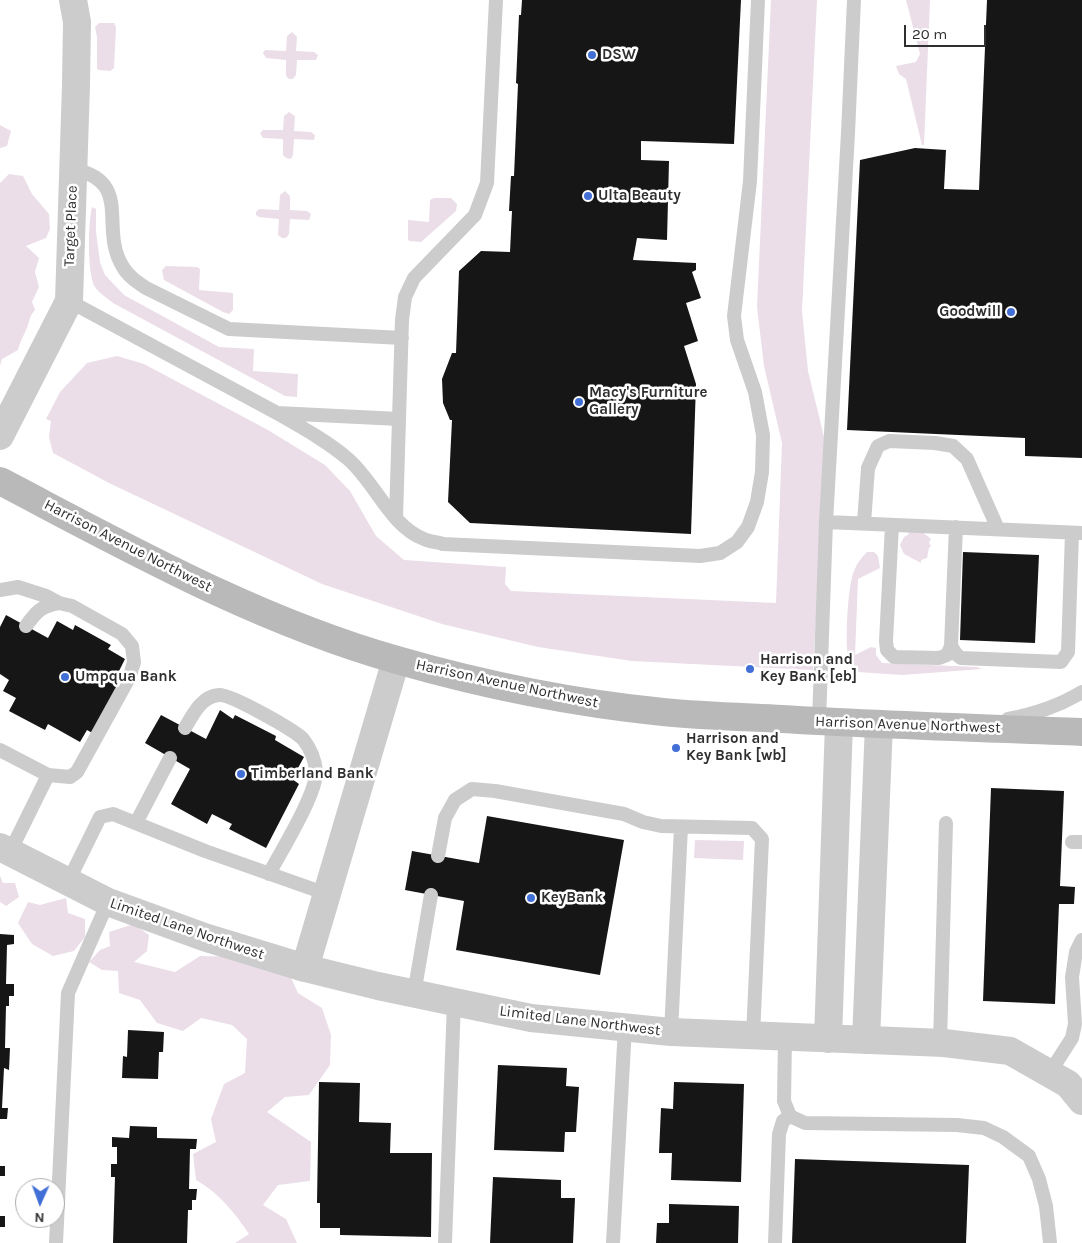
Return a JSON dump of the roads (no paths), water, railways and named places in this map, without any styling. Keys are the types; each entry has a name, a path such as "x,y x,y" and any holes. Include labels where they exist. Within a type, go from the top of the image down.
{"main road":[{"name":"Harrison Avenue Northwest","path":"0,481 162,566 237,601 308,630 396,660 496,684 597,703 673,712 829,722 1082,732"}],"street":[{"name":"Target Place","path":"0,436 69,301 77,22 73,0"},
{"path":"305,968 396,660"},
{"path":"828,1039 829,722"},
{"path":"866,1040 879,724"},
{"name":"Limited Lane Northwest","path":"5,849 108,902 204,937 305,968 414,994 531,1018 671,1032 940,1043 1010,1051 1068,1084 1082,1101"}],"lane":[{"path":"396,518 402,338 406,297 414,278 475,215 487,183 496,0"},
{"path":"69,301 304,429 349,460 372,485 405,528 424,539 443,544 700,556 720,553 737,542 748,528 757,502 762,472 763,435 755,392 737,340 734,316 750,180 758,0"},
{"path":"829,722 826,522 854,0"},
{"path":"72,169 87,172 107,186 118,258 123,269 133,279 154,292 229,329 402,338"},
{"path":"277,413 399,418"},
{"path":"864,523 868,468 878,446 889,441 953,446 966,459 998,529"},
{"path":"826,522 1077,533 1068,652 1060,662 962,658 956,654 951,646"},
{"path":"892,525 886,641 887,650 894,657 939,658 947,655 951,646 956,527"},
{"path":"0,590 18,587 72,606 122,634 132,646 134,662 130,676 77,772 70,777 48,775 0,750"},
{"path":"26,626 35,614 46,605 59,602"},
{"path":"958,726 1030,715 1055,706 1082,692"},
{"path":"185,728 198,707 209,698 220,694 233,698 288,728 302,739 312,754 316,772 312,793 269,874"},
{"path":"136,823 170,758"},
{"path":"5,849 48,775"},
{"path":"438,856 445,818 455,800 472,789 504,792 624,814 661,826 752,828 762,839 753,1036"},
{"path":"68,882 100,817 113,814 205,851 327,894"},
{"path":"940,1043 946,823"},
{"path":"671,1032 681,826"},
{"path":"414,994 431,895"},
{"path":"56,1243 68,993 108,902"},
{"path":"1049,1074 1072,1038 1075,1024 1072,977 1076,952 1082,940"},
{"path":"445,1243 454,1002"},
{"path":"613,1243 620,1089 625,1027"},
{"path":"785,1037 784,1101 790,1116 805,1123 957,1125 984,1128 1003,1137 1029,1156 1039,1179 1046,1206 1050,1243"},
{"path":"775,1243 778,1134 783,1121 790,1116"}],"place":[{"name":"DSW","path":"592,55"},
{"name":"Ulta Beauty","path":"588,196"},
{"name":"Goodwill","path":"1011,312"},
{"name":"Macy's Furniture Gallery","path":"579,402"},
{"name":"Harrison and Key Bank [eb]","path":"750,669"},
{"name":"Umpqua Bank","path":"65,677"},
{"name":"Harrison and Key Bank [wb]","path":"676,748"},
{"name":"Timberland Bank","path":"241,774"},
{"name":"KeyBank","path":"531,898"}]}
